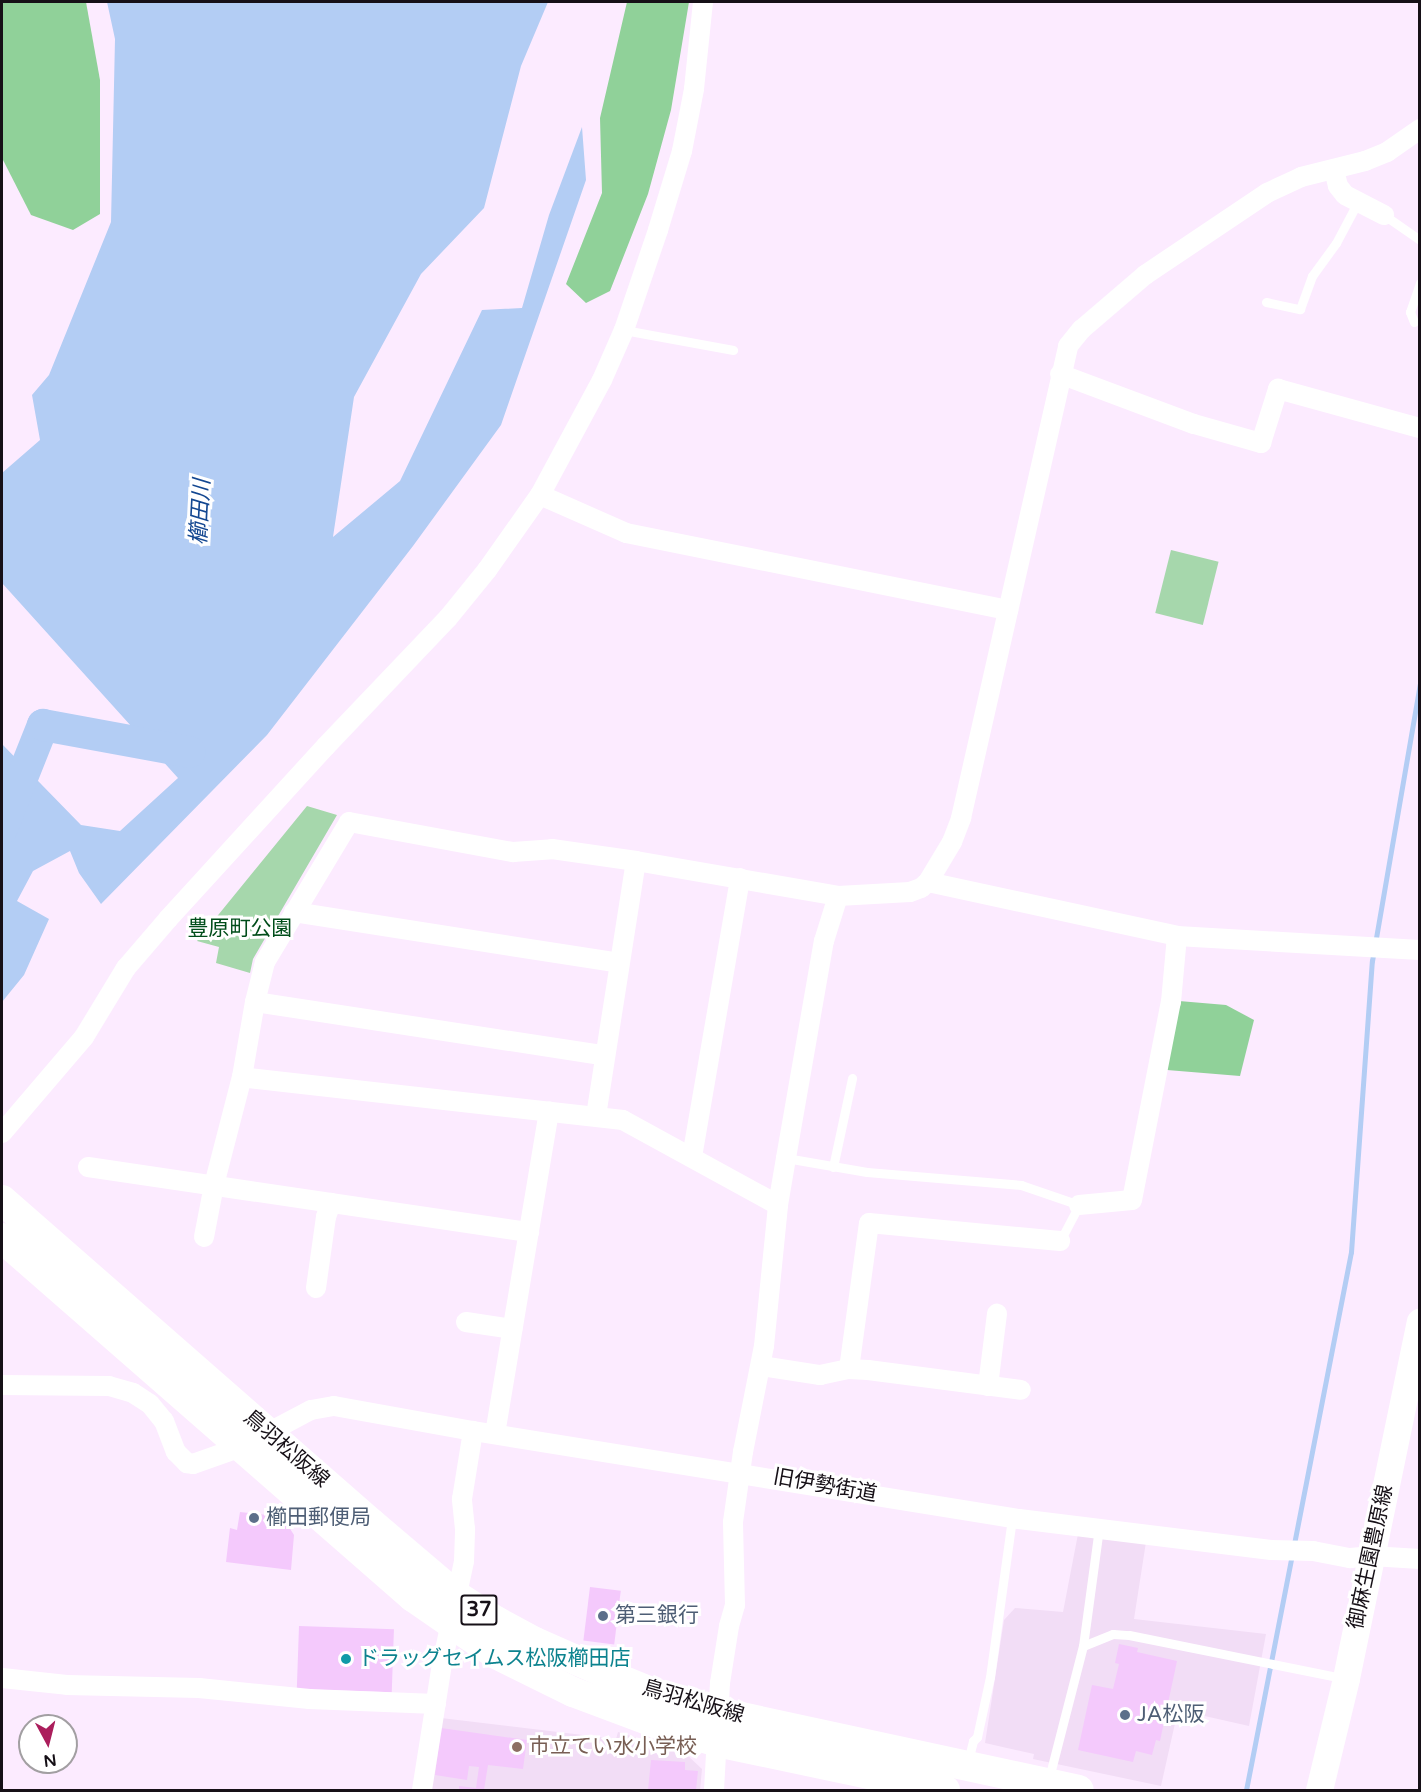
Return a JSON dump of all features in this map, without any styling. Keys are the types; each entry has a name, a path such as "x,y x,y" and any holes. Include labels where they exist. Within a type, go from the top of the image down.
{"main road":[{"name":"鳥羽松阪線","path":"2,1200 457,1596 496,1621 581,1664 651,1692 718,1712 1079,1791"},
{"name":"鳥羽松阪線","path":"2,1238 405,1590 451,1625 494,1653 573,1692 647,1720 717,1742 945,1791"},
{"name":"御麻生園豊原線","path":"1319,1791 1346,1678 1419,1322"}],"street":[{"path":"2,1133 84,1037 126,968 318,754 448,618 487,570 540,495 602,380 624,330 682,151 694,89 703,2"},
{"path":"204,1237 214,1185 242,1077 255,1002 265,962 349,822 513,852 552,849 740,878 838,896 910,892 928,882 952,842 961,818 1068,346 1074,337 1145,275 1282,185 1365,161 1387,152 1419,129"},
{"path":"1334,169 1338,186 1346,195 1384,215"},
{"path":"1060,374 1194,424 1261,443 1278,389 1419,428"},
{"path":"540,495 626,533 1008,610"},
{"path":"596,1116 603,1055 636,861"},
{"path":"692,1157 740,878"},
{"path":"928,882 1177,936 1362,949 1419,950"},
{"path":"714,1791 718,1712 729,1626 735,1605 733,1522 740,1472 761,1366 778,1205 824,941 838,896"},
{"path":"294,912 618,963"},
{"path":"1079,1205 1132,1200 1171,1002 1177,936"},
{"path":"255,1002 603,1055"},
{"path":"242,1077 623,1120 778,1205"},
{"path":"495,1434 549,1111"},
{"path":"88,1167 529,1232"},
{"path":"316,1288 330,1203"},
{"path":"849,1369 869,1223 1060,1240"},
{"path":"988,1386 997,1314"},
{"path":"466,1322 512,1329"},
{"path":"761,1366 820,1375 849,1369 1021,1390"},
{"name":"旧伊勢街道","path":"2,1385 98,1386 133,1393 150,1404 157,1412 164,1421 176,1452 187,1462 200,1463 241,1447 311,1410 334,1406 473,1431 740,1472 1012,1518 1271,1550 1313,1551 1350,1558 1371,1556 1419,1559"},
{"path":"422,1791 465,1547 462,1499 473,1431"},
{"path":"2,1678 67,1685 199,1688 309,1699 436,1704"}],"lane":[{"path":"1266,302 1300,309 1312,276 1336,243 1355,208 1356,200"},
{"path":"1384,215 1419,240"},
{"path":"1414,322 1410,312 1419,283"},
{"path":"624,330 733,350"},
{"path":"833,1167 852,1078"},
{"path":"786,1158 833,1167 1021,1185 1079,1205 1060,1240"},
{"path":"967,1767 973,1741 977,1737 990,1677 1012,1518"},
{"path":"1047,1784 1083,1646 1099,1528"},
{"path":"1083,1646 1113,1634 1129,1635 1346,1678"}],"shaded area":[{"path":"1078,1534 1146,1542 1134,1619 1266,1634 1249,1726 1178,1710 1161,1786 1033,1759 1034,1754 985,1743 1004,1620 1015,1608 1063,1612"},
{"path":"441,1718 616,1739 618,1732 686,1754 702,1769 700,1790 429,1790"}],"green space":[{"path":"2,2 86,2 100,80 100,214 73,230 31,215 2,158"},
{"path":"627,2 689,2 671,110 648,194 610,291 586,303 566,284 602,193 600,118"},
{"path":"1171,550 1219,562 1203,625 1155,613"},
{"name":"豊原町公園","path":"307,806 337,815 253,959 250,973 216,963 219,947 197,941"},
{"path":"1179,1001 1226,1005 1254,1020 1240,1076 1167,1070"}],"water":[{"path":"107,2 548,2 521,66 484,208 421,274 354,397 333,537 400,481 482,310 522,308 549,215 582,127 586,180 501,425 413,546 267,735 101,904 79,873 70,851 33,871 17,901 49,919 24,975 2,1002 2,744 81,825 120,831 178,778 2,583 2,473 40,440 32,395 49,375 111,222 115,39"}],"building":[{"path":"240,1512 276,1516 287,1524 294,1535 291,1570 226,1562 230,1528 237,1530"},
{"name":"第三銀行","path":"590,1587 621,1591 614,1644 583,1641"},
{"name":"ドラッグセイムス松阪櫛田店","path":"299,1626 394,1629 392,1692 297,1689"},
{"name":"JA松阪","path":"1119,1644 1138,1648 1137,1652 1177,1661 1160,1741 1156,1740 1152,1755 1136,1751 1133,1762 1078,1750 1092,1685 1113,1689 1119,1664 1115,1663"},
{"path":"441,1728 527,1740 523,1769 488,1765 484,1790 459,1790 459,1786 476,1788 479,1767 469,1766 467,1780 435,1775"},
{"path":"651,1760 685,1762 685,1770 698,1771 696,1790 648,1790"}],"waterway":[{"path":"1246,1790 1351,1252 1372,961 1420,683"},
{"name":"櫛田川","path":"2,828 43,725 190,752"}],"place":[{"name":"櫛田郵便局","path":"254,1518"},
{"name":"第三銀行","path":"603,1616"},
{"name":"ドラッグセイムス松阪櫛田店","path":"346,1659"},
{"name":"JA松阪","path":"1125,1715"},
{"name":"市立てい水小学校","path":"517,1747"}]}
